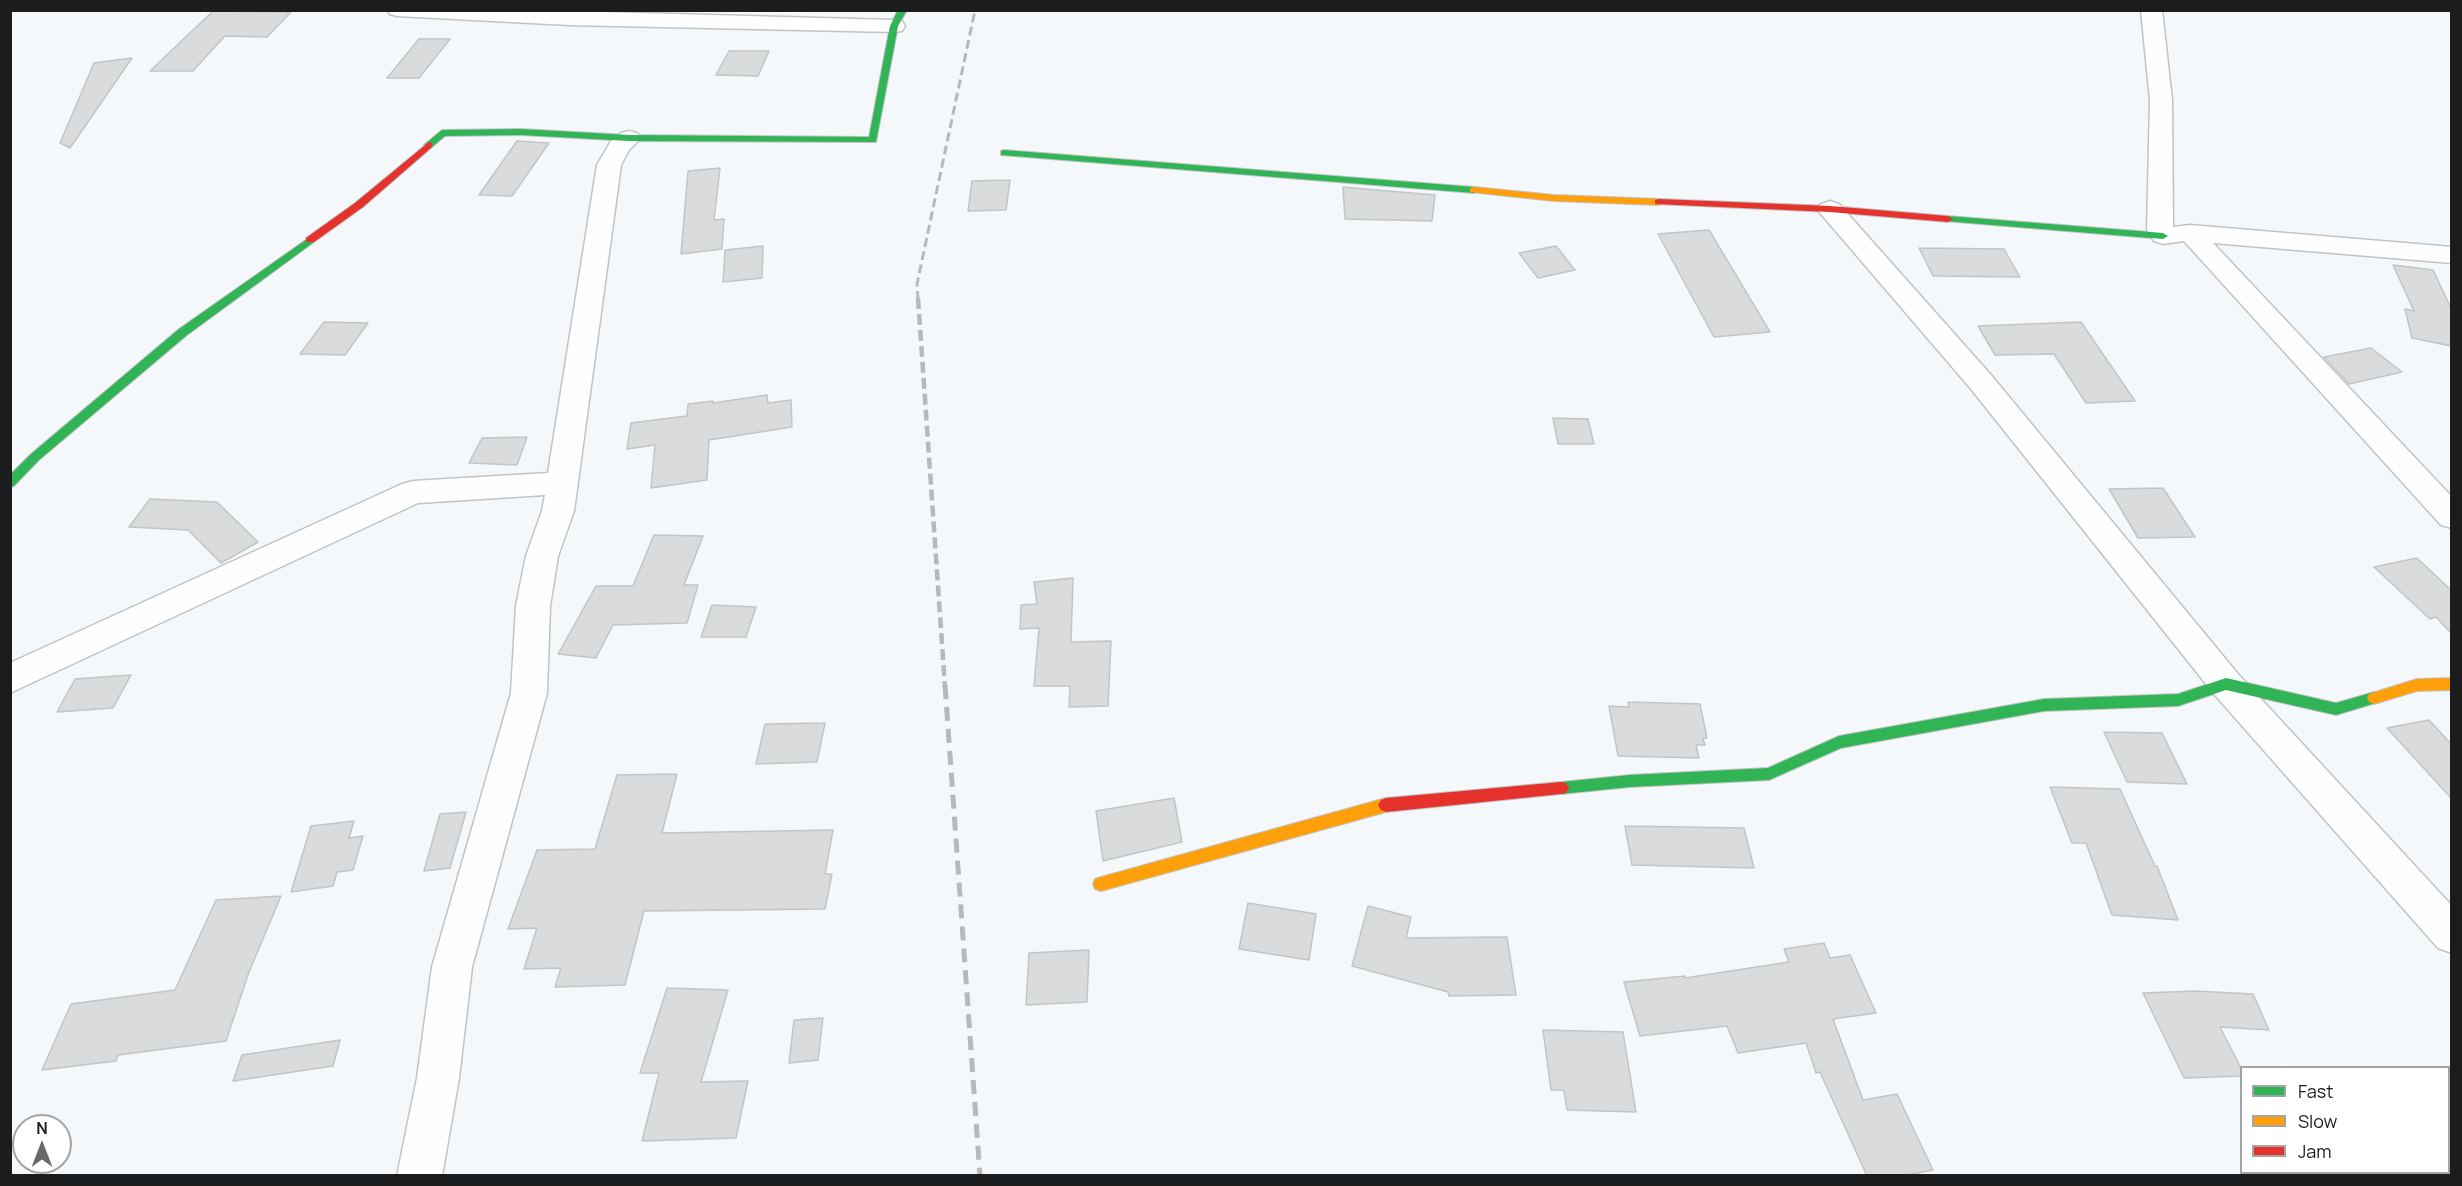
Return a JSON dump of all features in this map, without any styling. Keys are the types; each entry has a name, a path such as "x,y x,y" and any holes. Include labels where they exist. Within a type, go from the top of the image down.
{"street":[{"path":"10,483 35,457 183,332 358,205 442,133 521,132 629,138 873,140 898,18 569,19 397,10"},
{"path":"2151,10 2161,100 2160,228 2163,236"},
{"path":"419,1176 438,1078 452,967 529,693 533,606 542,556 558,511 609,165 619,147 629,138"},
{"path":"1004,153 1418,184 1554,198 1830,209 2163,236 2190,233 2451,255"},
{"path":"1830,209 1981,382 2226,684 2451,935"},
{"path":"2190,233 2451,517"},
{"path":"10,679 412,492 562,483"},
{"path":"1101,884 1388,804 1630,781 1769,774 1839,742 2044,705 2178,700 2226,684 2336,709 2417,685 2451,684"}],"building":[{"path":"213,11 291,12 267,37 225,36 193,71 150,71"},
{"path":"419,39 450,39 419,78 387,78"},
{"path":"729,51 769,51 758,76 716,75"},
{"path":"132,58 70,148 60,143 94,63"},
{"path":"517,141 549,143 512,196 479,195"},
{"path":"720,168 714,220 724,219 722,249 681,254 688,171"},
{"path":"1010,180 1006,210 968,211 972,181"},
{"path":"1343,187 1435,195 1432,221 1345,219"},
{"path":"1709,230 1770,332 1714,337 1658,234"},
{"path":"763,246 762,278 723,282 725,250"},
{"path":"1556,246 1575,270 1538,278 1519,253"},
{"path":"1919,248 2004,249 2020,277 1933,276"},
{"path":"2393,265 2433,270 2451,308 2451,346 2412,338 2405,309 2414,311"},
{"path":"324,322 368,323 345,355 300,354"},
{"path":"2081,322 2135,401 2086,403 2054,354 1995,355 1978,326"},
{"path":"2371,348 2402,372 2349,384 2324,357"},
{"path":"767,395 768,403 791,400 792,427 709,440 707,480 651,488 655,445 627,449 631,423 687,416 688,404 713,401 713,403"},
{"path":"1553,418 1588,419 1594,444 1558,444"},
{"path":"527,437 517,465 469,463 482,438"},
{"path":"2163,488 2195,537 2138,538 2109,489"},
{"path":"150,499 217,502 258,542 221,563 188,530 129,527"},
{"path":"654,535 703,536 684,585 698,585 687,623 613,625 596,658 558,654 596,586 633,586"},
{"path":"2417,558 2451,590 2451,633 2436,617 2430,619 2374,567"},
{"path":"1073,578 1071,642 1111,641 1108,706 1069,707 1070,686 1034,686 1039,628 1020,629 1021,605 1037,604 1034,582"},
{"path":"712,605 756,607 746,637 701,637"},
{"path":"131,675 113,708 57,712 75,679"},
{"path":"1628,702 1700,704 1707,738 1703,738 1705,745 1696,745 1699,758 1618,756 1609,706 1629,707"},
{"path":"2429,720 2451,744 2451,798 2387,728"},
{"path":"825,723 817,762 756,764 765,724"},
{"path":"2104,732 2162,733 2187,784 2127,782"},
{"path":"677,774 662,833 833,830 825,874 832,874 825,909 644,911 625,985 555,987 561,968 524,969 537,928 508,929 537,850 595,849 617,775"},
{"path":"2050,787 2120,789 2155,866 2157,866 2178,920 2112,915 2086,843 2072,843"},
{"path":"1174,798 1182,842 1103,861 1096,811"},
{"path":"466,812 450,868 424,871 440,814"},
{"path":"354,821 349,838 363,836 353,870 337,872 333,886 291,892 311,826"},
{"path":"1625,826 1744,828 1754,868 1632,865"},
{"path":"281,896 249,972 226,1041 118,1055 116,1061 42,1070 71,1004 175,990 216,900"},
{"path":"1248,903 1316,914 1309,960 1239,949"},
{"path":"1368,906 1411,917 1406,938 1507,937 1516,995 1449,996 1448,992 1352,966"},
{"path":"1824,943 1830,958 1850,955 1876,1013 1833,1019 1863,1100 1897,1094 1933,1170 1902,1176 1867,1176 1820,1072 1816,1073 1806,1043 1738,1053 1727,1026 1640,1036 1624,982 1685,976 1685,978 1789,962 1784,949"},
{"path":"1089,950 1087,1002 1026,1005 1029,953"},
{"path":"667,988 728,990 701,1082 748,1081 736,1138 642,1141 659,1073 640,1073"},
{"path":"2195,991 2253,994 2269,1030 2220,1027 2240,1066 2240,1076 2184,1078 2143,993"},
{"path":"823,1018 818,1060 789,1063 794,1020"},
{"path":"1543,1030 1623,1032 1636,1112 1567,1110 1564,1090 1551,1090"},
{"path":"340,1040 333,1066 233,1081 242,1055"}],"railway":[{"path":"918,300 917,284 974,15 977,10"},
{"path":"918,298 945,687"},
{"path":"945,685 980,1176"}],"traffic: fast":[{"path":"429,145 442,133 521,132 629,138 873,140 894,26 903,10"},
{"path":"1004,153 1474,190"},
{"path":"1948,219 2163,236"},
{"path":"10,483 35,457 183,332 310,240"},
{"path":"1561,788 1630,781 1769,774 1839,742 2044,705 2178,700 2226,684 2336,709 2374,698"}],"traffic: slow":[{"path":"1474,190 1554,198 1659,202"},
{"path":"2374,698 2417,685 2452,684"},
{"path":"1101,884 1386,805"}],"traffic: jam":[{"path":"310,240 359,205 429,145"},
{"path":"1659,202 1830,209 1948,219"},
{"path":"1386,805 1561,788"}]}
